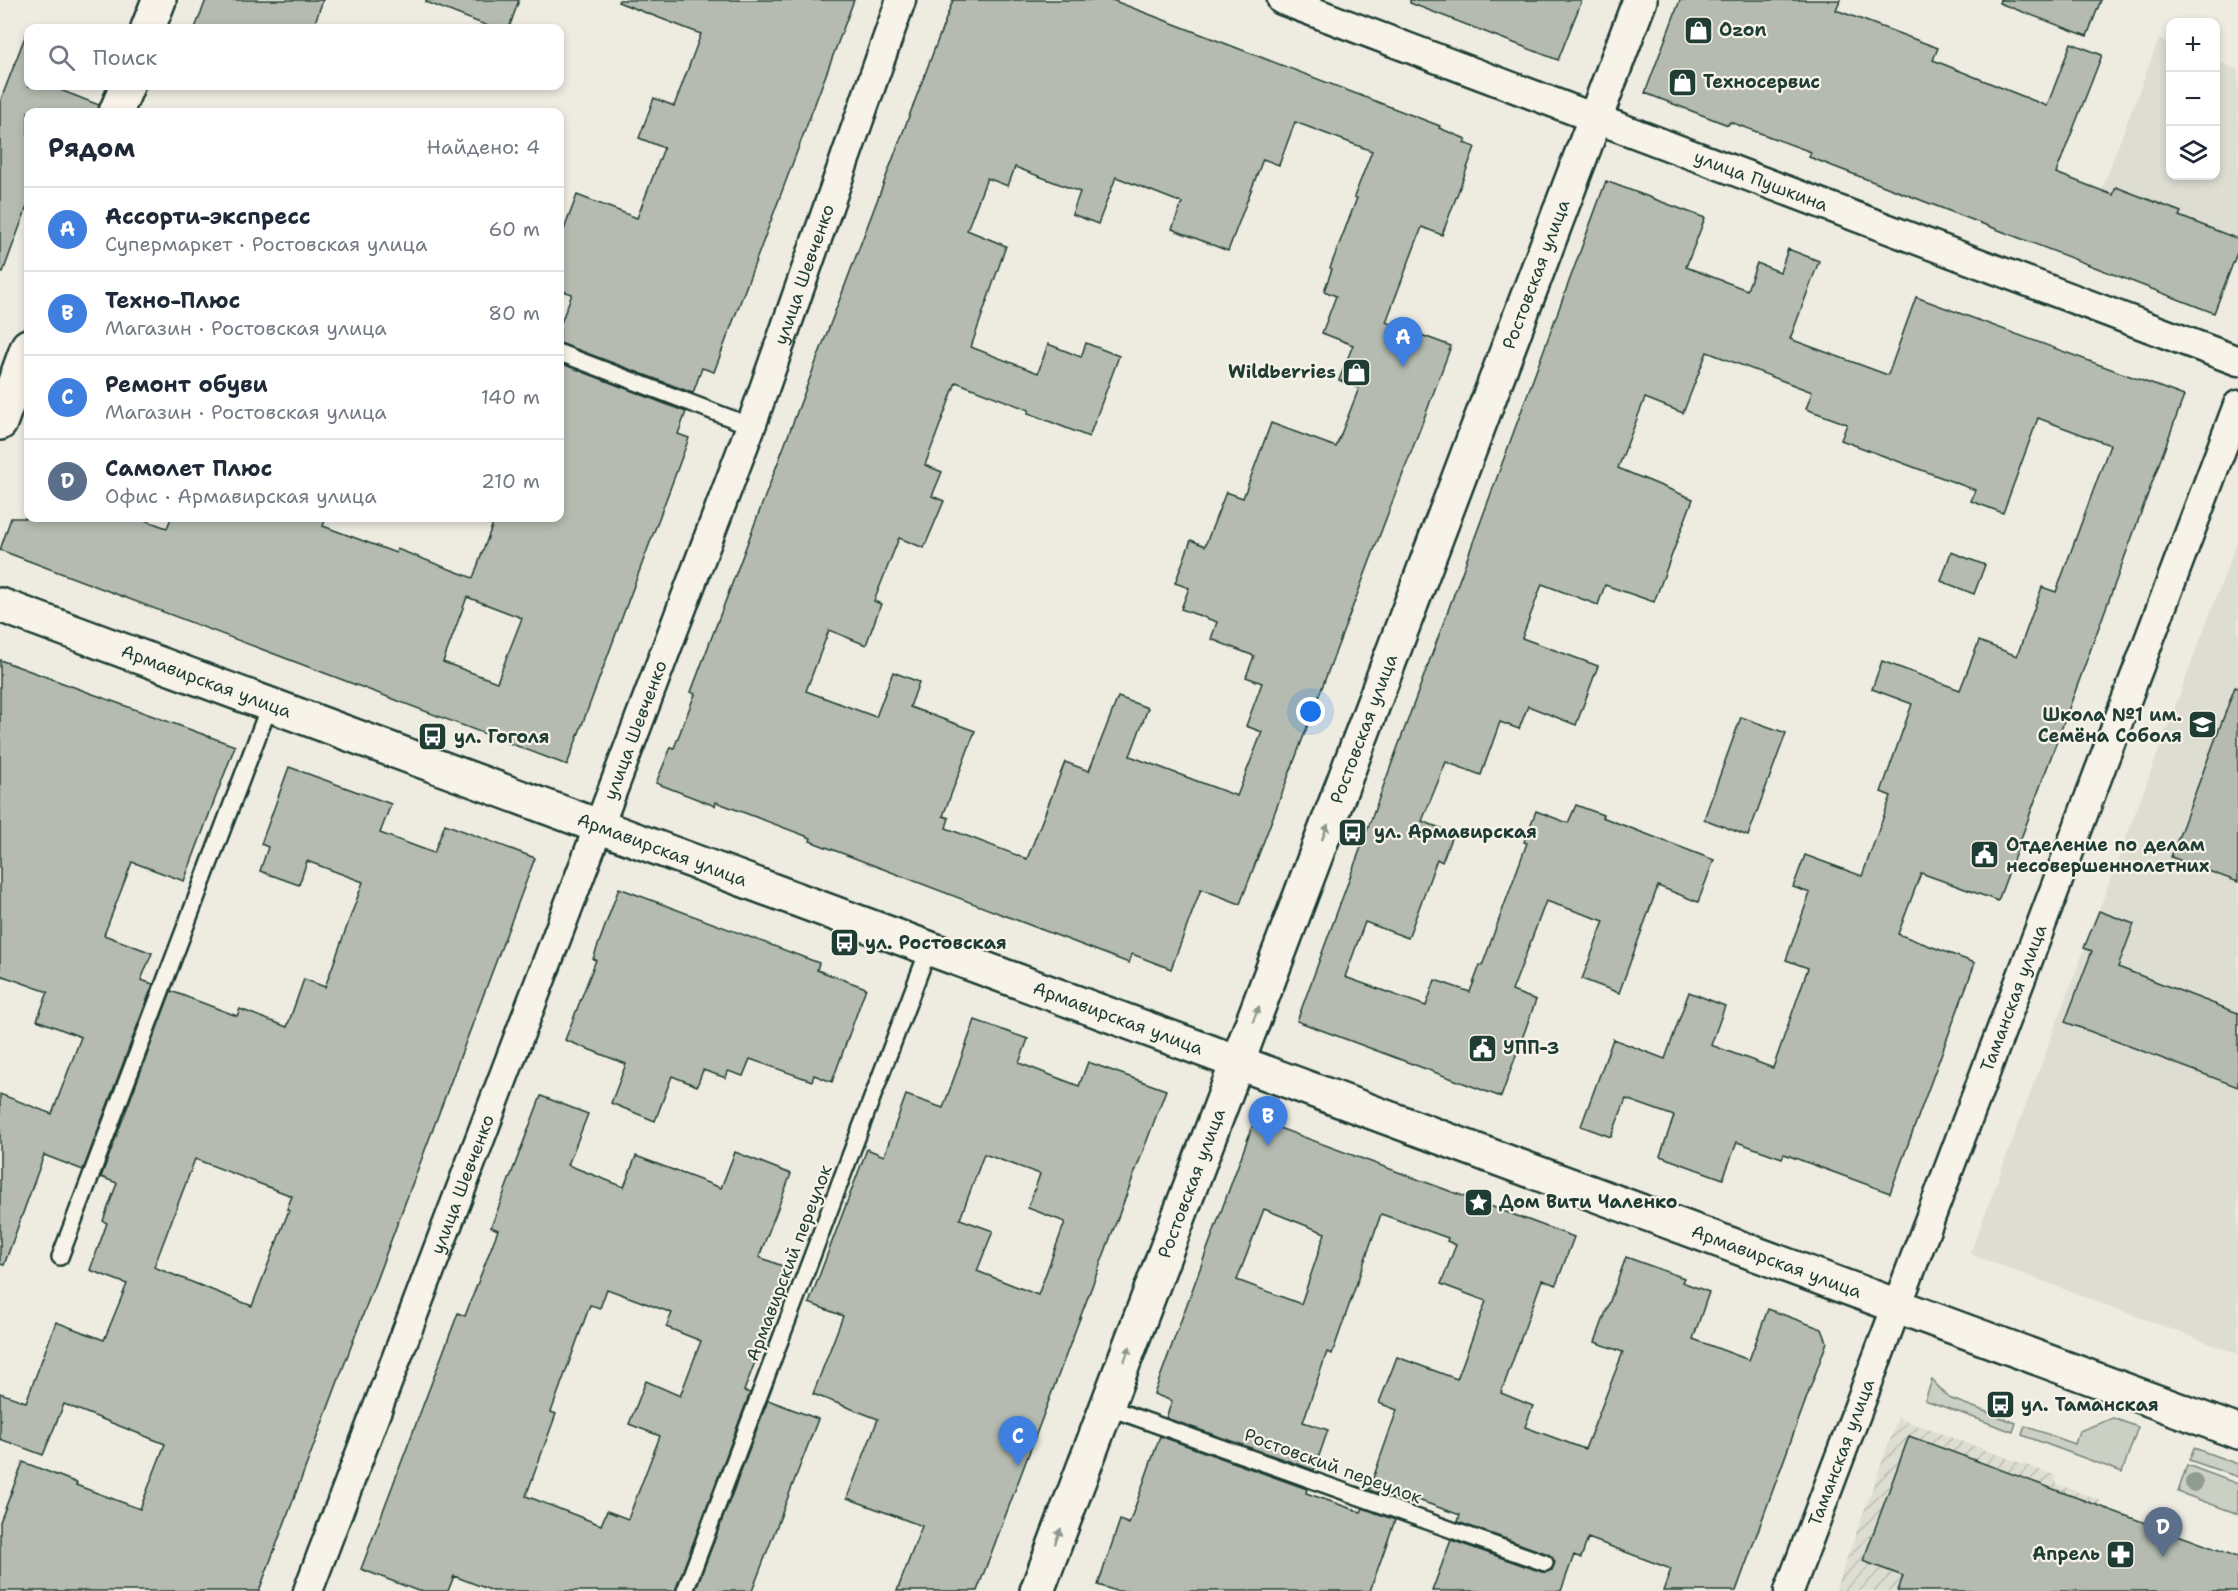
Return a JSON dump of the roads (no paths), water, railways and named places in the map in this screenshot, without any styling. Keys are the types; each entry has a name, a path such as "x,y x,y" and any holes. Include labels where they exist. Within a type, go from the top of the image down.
{"street":[{"path":"150,24 159,0"},
{"name":"улица Шевченко","path":"308,1591 751,426 901,0"},
{"name":"улица Пушкина","path":"1282,0 2238,361"},
{"name":"Ростовская улица","path":"1037,1591 1640,0"},
{"path":"118,108 125,90"},
{"path":"0,423 24,357"},
{"name":"Таманская улица","path":"1789,1591 2238,405"},
{"name":"Армавирская улица","path":"0,605 2238,1432"}],"lane":[{"path":"564,355 751,426"},
{"path":"60,1257 270,704"},
{"name":"Армавирский переулок","path":"685,1591 929,948"},
{"name":"Ростовский переулок","path":"1107,1407 1545,1563"}],"place":[{"name":"Ozon","path":"1698,30"},
{"name":"Техносервис","path":"1682,82"},
{"name":"Ассорти-экспресс","path":"1403,367"},
{"name":"Wildberries","path":"1357,372"},
{"name":"Школа №1 им. Семёна Соболя","path":"2203,725"},
{"name":"ул. Гоголя","path":"433,737"},
{"name":"ул. Армавирская","path":"1353,832"},
{"name":"Отделение по делам несовершеннолетних","path":"1985,855"},
{"name":"ул. Ростовская","path":"844,943"},
{"name":"УПП-3","path":"1482,1048"},
{"name":"Техно-Плюс","path":"1268,1146"},
{"name":"Дом Вити Чаленко","path":"1478,1202"},
{"name":"ул. Таманская","path":"2000,1405"},
{"name":"Ремонт обуви","path":"1018,1466"},
{"name":"Апрель","path":"2121,1554"},
{"name":"Самолет Плюс","path":"2163,1557"}]}
